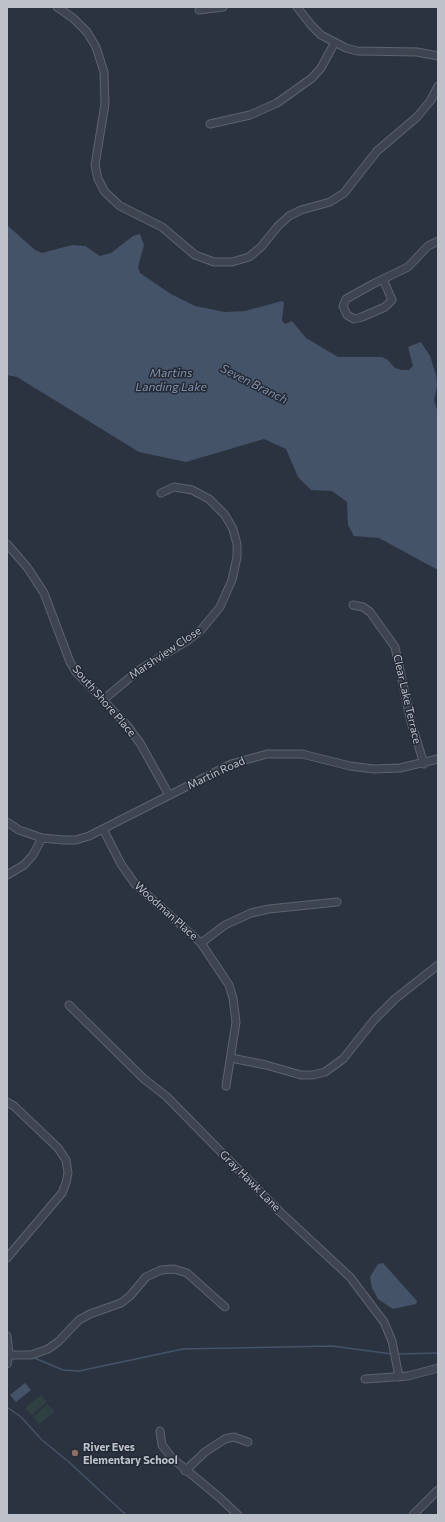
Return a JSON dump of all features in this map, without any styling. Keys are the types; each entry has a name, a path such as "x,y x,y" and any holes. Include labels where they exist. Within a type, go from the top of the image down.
{"street":[{"path":"57,7 74,18 87,32 96,47 104,72 106,91 105,104 95,165 98,179 105,192 120,206 162,226 195,255 214,262 232,262 249,257 261,248 278,226 289,216 301,210 330,202 344,193 377,152 418,117 431,100 438,86"},
{"path":"199,10 223,7"},
{"path":"297,7 311,25 334,44 357,50 417,52 438,56"},
{"path":"210,124 250,115 277,103 312,78 321,68 334,44"},
{"path":"383,279 392,300 385,307 354,319 347,315 343,306 346,299 383,279 408,267 428,246 438,241"},
{"name":"Marshview Close","path":"103,700 138,670 187,641 201,630 220,607 232,580 237,557 237,544 233,529 225,515 208,499 192,490 174,487 161,493"},
{"name":"South Shore Place","path":"7,544 27,567 44,593 70,662 140,743 169,795"},
{"name":"Clear Lake Terrace","path":"353,605 363,607 370,612 395,647 411,722 424,764"},
{"name":"Martin Road","path":"7,822 19,830 42,838 76,840 89,836 231,764 267,754 302,754 350,766 374,769 400,768 424,764 438,759"},
{"name":"Woodman Place","path":"103,829 121,864 135,884 201,943 229,985 233,998 236,1022 226,1086"},
{"path":"7,875 24,864 33,855 42,838"},
{"path":"201,943 225,925 251,913 269,909 338,902"},
{"path":"231,1058 266,1065 301,1075 313,1075 325,1072 343,1059 374,1020 395,1000 438,965"},
{"name":"Gray Hawk Lane","path":"69,1005 144,1079 166,1096 279,1211 350,1277 384,1322 392,1341 399,1377"},
{"path":"7,1102 14,1106 58,1148 66,1160 68,1173 62,1193 7,1258"},
{"path":"9,1355 31,1355 48,1349 58,1342 79,1320 90,1314 122,1303 146,1278 161,1270 174,1269 186,1273 225,1307"},
{"path":"7,1336 9,1355 7,1364"},
{"path":"365,1379 399,1377 438,1368"},
{"path":"160,1431 162,1445 185,1470 220,1498 238,1515"},
{"path":"185,1470 205,1452 225,1439 234,1437 248,1442"},
{"path":"413,1515 438,1490"}],"shaded area":[{"path":"41,1395 47,1402 32,1415 25,1408"},
{"path":"48,1404 55,1412 39,1424 33,1417"}],"water":[{"name":"Martins Landing Lake","path":"7,225 35,250 42,253 72,245 85,246 100,256 111,253 133,236 140,234 144,245 138,267 140,273 171,294 195,306 225,312 245,311 282,301 284,303 282,321 285,324 292,321 306,338 338,357 382,357 388,360 395,368 409,370 413,366 408,347 421,342 430,356 436,375 437,386 434,400 438,413 438,570 379,538 354,536 348,525 347,502 332,491 311,490 298,477 286,449 264,439 186,462 139,452 17,377 7,375"},
{"path":"383,1263 417,1301 416,1304 393,1309 378,1299 372,1288 370,1277 378,1264"},
{"path":"25,1383 31,1390 16,1402 10,1395"}],"waterway":[{"path":"32,1357 63,1370 79,1371 183,1349 332,1346 392,1354"},
{"path":"398,1354 438,1353"},
{"path":"7,1407 21,1417 42,1440 70,1463 126,1515"}],"place":[{"name":"River Eves Elementary School","path":"75,1453"}],"water label":[{"name":"Seven Branch","path":"254,384"}]}
